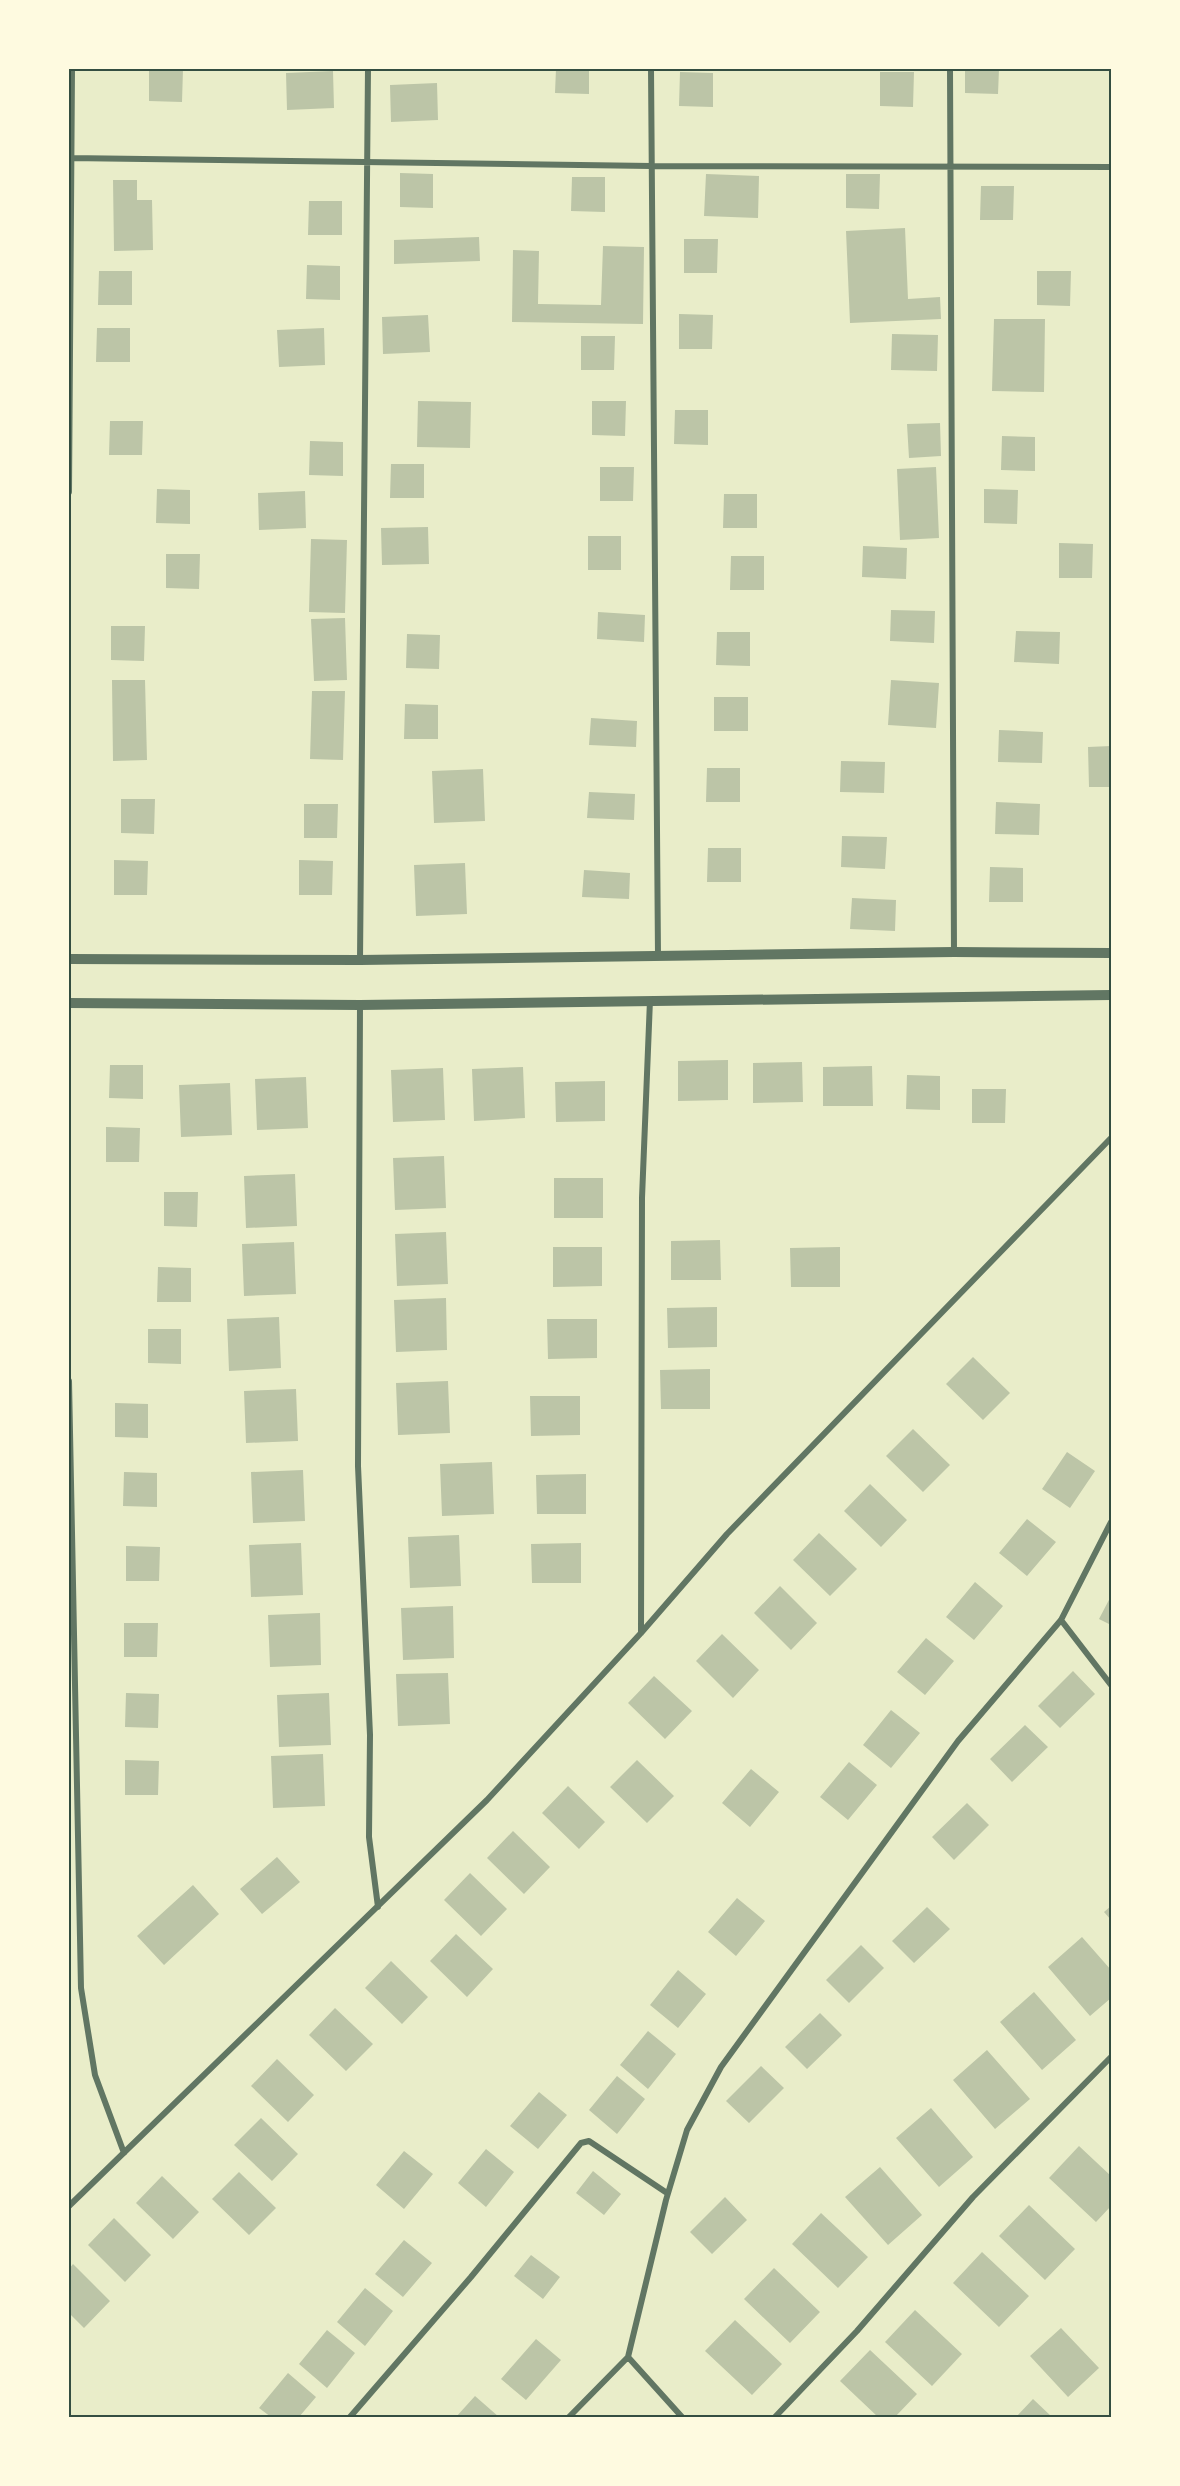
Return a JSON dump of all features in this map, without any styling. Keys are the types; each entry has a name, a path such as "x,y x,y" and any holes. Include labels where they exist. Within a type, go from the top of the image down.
{"street":[{"path":"69,492 72,69"},
{"path":"360,960 369,162 368,69"},
{"path":"651,69 658,956"},
{"path":"950,69 954,952"},
{"path":"70,158 651,166 1111,167"},
{"path":"69,959 360,960 954,952 1111,953"},
{"path":"69,1003 360,1005 1111,995"},
{"path":"641,1633 642,1198 650,1000"},
{"path":"360,1005 358,1466 370,1735 369,1837 378,1907"},
{"path":"69,2206 487,1800 641,1633 727,1534 1111,1138"},
{"path":"69,1381 81,1988 95,2075 124,2153"},
{"path":"569,2417 628,2357 667,2193 687,2130 720,2067 958,1741 1061,1620 1111,1522"},
{"path":"1061,1620 1111,1684"},
{"path":"69,1858 78,1858"},
{"path":"775,2417 857,2331 974,2197 1111,2057"},
{"path":"350,2417 471,2277 581,2143 589,2141 667,2193"},
{"path":"628,2357 682,2417"}],"building":[{"path":"149,69 183,69 182,102 149,101"},
{"path":"556,69 589,69 589,94 555,93"},
{"path":"965,69 999,69 998,94 965,93"},
{"path":"333,71 334,108 287,110 286,73"},
{"path":"680,72 713,73 713,107 679,106"},
{"path":"880,72 914,72 913,107 880,106"},
{"path":"437,83 438,120 391,122 390,85"},
{"path":"400,173 433,174 433,208 400,207"},
{"path":"706,174 759,176 758,218 704,216"},
{"path":"846,174 880,174 879,209 846,208"},
{"path":"572,177 605,177 605,212 571,211"},
{"path":"113,180 137,180 137,200 152,200 153,250 114,251"},
{"path":"981,186 1014,186 1013,220 980,220"},
{"path":"309,201 342,201 342,235 308,235"},
{"path":"905,228 908,299 940,297 941,319 850,323 846,231"},
{"path":"479,237 480,261 394,264 394,240"},
{"path":"684,239 718,239 717,273 684,273"},
{"path":"603,246 644,247 643,324 512,322 513,250 539,251 538,304 601,305"},
{"path":"307,265 340,266 340,300 306,299"},
{"path":"99,271 132,271 132,305 98,305"},
{"path":"1037,271 1071,271 1070,306 1037,305"},
{"path":"679,314 713,315 712,349 679,349"},
{"path":"428,315 430,352 383,354 382,317"},
{"path":"994,319 1045,319 1044,392 992,391"},
{"path":"97,328 130,328 130,362 96,362"},
{"path":"324,328 325,365 279,367 277,330"},
{"path":"892,334 938,335 937,371 891,370"},
{"path":"581,336 615,336 614,370 581,370"},
{"path":"418,401 471,402 470,448 417,447"},
{"path":"592,401 626,401 625,436 592,435"},
{"path":"675,410 708,410 708,445 674,444"},
{"path":"110,421 143,421 142,455 109,455"},
{"path":"940,423 941,456 909,458 907,424"},
{"path":"1002,436 1035,437 1035,471 1001,470"},
{"path":"310,441 343,442 343,476 309,475"},
{"path":"391,464 424,464 424,498 390,498"},
{"path":"600,467 634,467 633,501 600,501"},
{"path":"936,467 939,538 900,540 897,469"},
{"path":"157,489 190,490 190,524 156,523"},
{"path":"984,489 1018,490 1017,524 984,523"},
{"path":"305,491 306,528 259,530 258,493"},
{"path":"724,494 757,494 757,528 723,528"},
{"path":"428,527 429,564 382,565 381,528"},
{"path":"588,536 621,536 621,570 588,570"},
{"path":"311,539 347,540 345,613 309,612"},
{"path":"1059,543 1093,544 1092,578 1059,578"},
{"path":"863,546 907,548 906,579 862,577"},
{"path":"166,554 200,554 199,589 166,588"},
{"path":"731,556 764,556 764,590 730,590"},
{"path":"891,610 935,611 934,643 890,641"},
{"path":"598,612 645,615 644,642 597,639"},
{"path":"345,618 347,680 314,681 311,619"},
{"path":"111,626 145,626 144,661 111,660"},
{"path":"1016,631 1060,632 1059,664 1014,662"},
{"path":"717,632 750,632 750,666 716,665"},
{"path":"407,634 440,635 439,669 406,668"},
{"path":"112,680 145,680 147,760 113,761"},
{"path":"891,680 939,683 936,728 888,725"},
{"path":"312,691 345,691 343,760 310,759"},
{"path":"714,697 748,697 748,731 714,731"},
{"path":"405,704 438,705 438,739 404,739"},
{"path":"591,718 637,721 636,747 589,745"},
{"path":"999,730 1043,732 1042,763 998,762"},
{"path":"1111,746 1111,787 1089,787 1088,747"},
{"path":"841,761 885,762 884,793 840,792"},
{"path":"707,768 740,768 740,802 706,802"},
{"path":"483,769 485,821 434,823 432,771"},
{"path":"589,792 635,794 634,820 587,818"},
{"path":"121,799 155,799 154,834 121,833"},
{"path":"996,802 1040,804 1039,835 995,834"},
{"path":"304,804 338,804 337,838 304,838"},
{"path":"842,836 887,837 885,869 841,867"},
{"path":"708,848 741,848 741,882 707,882"},
{"path":"114,860 148,861 147,895 114,895"},
{"path":"299,860 333,861 332,895 299,895"},
{"path":"465,863 467,914 416,916 414,865"},
{"path":"990,867 1023,868 1023,902 989,902"},
{"path":"584,870 630,873 629,899 582,897"},
{"path":"852,898 896,900 895,931 850,929"},
{"path":"728,1060 728,1100 678,1101 678,1061"},
{"path":"802,1062 803,1102 753,1103 753,1063"},
{"path":"110,1065 143,1065 143,1099 109,1098"},
{"path":"872,1066 873,1106 823,1106 823,1067"},
{"path":"523,1067 525,1118 474,1121 472,1069"},
{"path":"443,1068 445,1120 393,1122 391,1070"},
{"path":"907,1075 940,1076 940,1110 906,1109"},
{"path":"306,1077 308,1128 257,1130 255,1079"},
{"path":"605,1081 605,1121 556,1122 555,1082"},
{"path":"230,1083 232,1135 181,1137 179,1085"},
{"path":"972,1089 1006,1089 1005,1123 972,1123"},
{"path":"106,1127 140,1128 139,1162 106,1162"},
{"path":"444,1156 446,1208 395,1210 393,1158"},
{"path":"295,1174 297,1226 246,1228 244,1176"},
{"path":"554,1178 603,1178 603,1218 554,1218"},
{"path":"164,1192 198,1192 197,1227 164,1226"},
{"path":"446,1232 448,1284 397,1286 395,1234"},
{"path":"720,1240 721,1280 671,1280 671,1241"},
{"path":"294,1242 296,1294 244,1296 242,1244"},
{"path":"553,1247 602,1247 602,1286 553,1287"},
{"path":"840,1247 840,1287 791,1287 790,1248"},
{"path":"158,1267 191,1268 191,1302 157,1302"},
{"path":"446,1298 447,1350 396,1352 394,1300"},
{"path":"717,1307 717,1347 668,1348 667,1308"},
{"path":"279,1317 281,1368 229,1371 227,1319"},
{"path":"547,1319 597,1319 597,1358 548,1359"},
{"path":"148,1329 181,1329 181,1364 148,1363"},
{"path":"973,1357 1010,1393 983,1420 946,1384"},
{"path":"710,1369 710,1409 661,1409 660,1370"},
{"path":"448,1381 450,1433 398,1435 396,1383"},
{"path":"296,1389 298,1441 246,1443 244,1391"},
{"path":"530,1396 580,1396 580,1435 531,1436"},
{"path":"115,1403 148,1404 148,1438 115,1437"},
{"path":"913,1429 950,1465 923,1492 886,1456"},
{"path":"1067,1452 1095,1471 1070,1508 1042,1489"},
{"path":"492,1462 494,1514 442,1516 440,1464"},
{"path":"303,1470 305,1521 253,1523 251,1472"},
{"path":"124,1472 157,1473 157,1507 123,1506"},
{"path":"586,1474 586,1514 537,1514 536,1475"},
{"path":"870,1484 907,1520 881,1547 844,1511"},
{"path":"1027,1519 1056,1542 1027,1576 999,1553"},
{"path":"819,1533 857,1569 830,1596 793,1560"},
{"path":"459,1535 461,1586 410,1588 408,1537"},
{"path":"301,1543 303,1595 251,1597 249,1545"},
{"path":"581,1543 581,1583 532,1583 531,1544"},
{"path":"126,1546 160,1547 159,1581 126,1581"},
{"path":"975,1582 1003,1606 974,1640 946,1617"},
{"path":"780,1586 817,1623 791,1650 754,1613"},
{"path":"1111,1596 1111,1625 1099,1619"},
{"path":"453,1606 454,1658 403,1660 401,1608"},
{"path":"320,1613 321,1665 270,1667 268,1615"},
{"path":"124,1623 158,1623 157,1657 124,1657"},
{"path":"722,1634 759,1670 733,1698 696,1661"},
{"path":"926,1638 954,1661 925,1695 897,1672"},
{"path":"1073,1671 1095,1694 1060,1728 1038,1706"},
{"path":"448,1673 450,1724 398,1726 396,1674"},
{"path":"654,1676 692,1711 665,1739 628,1703"},
{"path":"126,1693 159,1694 158,1728 125,1727"},
{"path":"329,1693 331,1745 279,1747 277,1695"},
{"path":"891,1710 920,1733 891,1768 863,1745"},
{"path":"1025,1725 1048,1747 1012,1782 990,1759"},
{"path":"323,1754 325,1806 273,1808 271,1756"},
{"path":"125,1760 159,1761 158,1795 125,1795"},
{"path":"637,1760 674,1796 647,1823 610,1787"},
{"path":"849,1762 877,1785 848,1820 820,1797"},
{"path":"751,1769 779,1792 750,1827 722,1803"},
{"path":"568,1786 605,1822 579,1849 542,1813"},
{"path":"967,1803 989,1825 954,1860 932,1837"},
{"path":"513,1831 550,1867 524,1894 487,1858"},
{"path":"277,1857 300,1882 262,1914 240,1889"},
{"path":"470,1873 507,1909 481,1936 444,1900"},
{"path":"193,1885 219,1914 164,1965 137,1936"},
{"path":"737,1898 765,1921 736,1956 708,1932"},
{"path":"1111,1906 1111,1920 1104,1912"},
{"path":"927,1907 950,1929 914,1963 892,1941"},
{"path":"456,1934 493,1969 467,1997 430,1961"},
{"path":"1082,1937 1111,1970 1111,1998 1090,2016 1048,1967"},
{"path":"861,1945 884,1968 849,2003 826,1980"},
{"path":"391,1961 428,1997 402,2024 365,1988"},
{"path":"678,1970 706,1994 678,2028 650,2005"},
{"path":"1034,1992 1076,2040 1042,2070 1000,2022"},
{"path":"335,2008 373,2044 346,2071 309,2035"},
{"path":"820,2013 842,2035 807,2069 785,2047"},
{"path":"648,2031 676,2054 648,2089 620,2065"},
{"path":"987,2050 1030,2099 995,2129 953,2080"},
{"path":"277,2059 314,2095 288,2122 251,2086"},
{"path":"761,2066 784,2088 749,2123 726,2101"},
{"path":"617,2076 645,2099 617,2134 589,2110"},
{"path":"539,2092 567,2115 538,2149 510,2126"},
{"path":"931,2108 973,2157 939,2187 896,2138"},
{"path":"261,2118 298,2154 272,2181 234,2145"},
{"path":"1079,2146 1111,2176 1111,2206 1096,2222 1049,2178"},
{"path":"486,2149 514,2172 486,2207 458,2183"},
{"path":"404,2151 433,2174 404,2209 376,2185"},
{"path":"880,2167 922,2215 888,2245 845,2197"},
{"path":"593,2171 621,2194 604,2215 576,2193"},
{"path":"239,2172 276,2208 249,2235 212,2199"},
{"path":"162,2176 199,2212 173,2239 136,2203"},
{"path":"725,2197 747,2220 712,2254 690,2232"},
{"path":"1029,2205 1075,2249 1045,2280 999,2236"},
{"path":"821,2213 868,2257 838,2288 792,2244"},
{"path":"114,2218 151,2255 125,2282 88,2245"},
{"path":"404,2240 432,2263 403,2297 375,2274"},
{"path":"982,2252 1029,2296 999,2327 953,2283"},
{"path":"531,2255 560,2277 543,2299 514,2276"},
{"path":"73,2264 110,2301 84,2328 69,2313 69,2269"},
{"path":"774,2268 820,2312 790,2343 744,2299"},
{"path":"365,2288 393,2311 365,2346 337,2322"},
{"path":"915,2310 962,2354 932,2386 885,2342"},
{"path":"735,2320 782,2364 752,2395 705,2351"},
{"path":"1061,2328 1099,2368 1068,2397 1030,2356"},
{"path":"327,2330 355,2353 327,2388 299,2364"},
{"path":"536,2339 561,2360 526,2400 501,2379"},
{"path":"870,2350 917,2394 895,2417 878,2417 840,2381"},
{"path":"288,2373 316,2397 299,2417 271,2417 259,2408"},
{"path":"475,2396 499,2417 456,2417"},
{"path":"1033,2399 1052,2417 1016,2417"}]}
